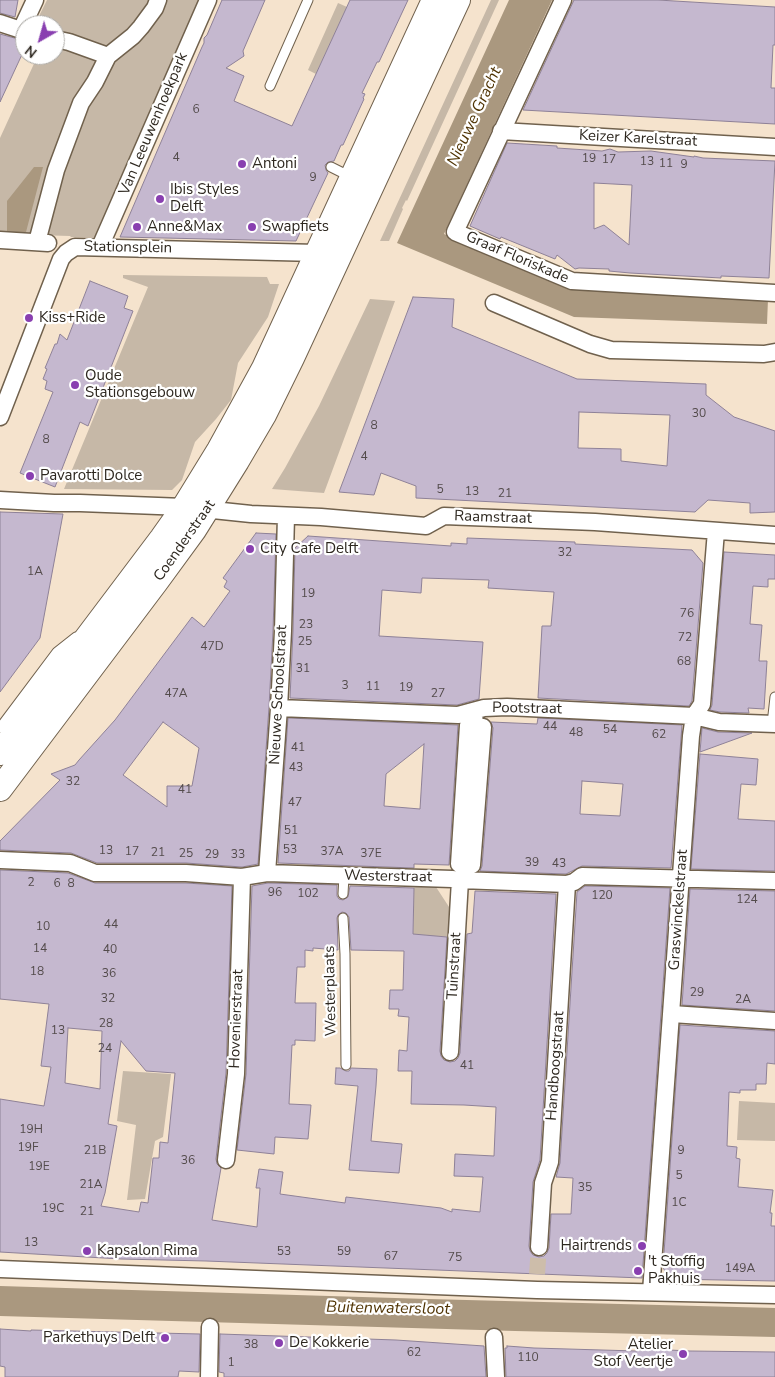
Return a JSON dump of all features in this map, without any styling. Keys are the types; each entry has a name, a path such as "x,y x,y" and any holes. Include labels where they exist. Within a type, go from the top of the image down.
{"street":[{"path":"28,15 34,0"},
{"path":"0,240 43,242 56,170 81,103 95,82 108,56 133,36 155,8 158,0"},
{"name":"Van Leeuwenhoekpark","path":"100,247 208,0"},
{"path":"362,182 434,0"},
{"path":"325,261 362,182 458,0"},
{"name":"Graaf Floriskade","path":"563,0 455,232 572,282 775,293"},
{"path":"0,23 15,28"},
{"path":"65,41 108,56"},
{"name":"Keizer Karelstraat","path":"501,131 775,147"},
{"name":"Stationsplein","path":"0,418 61,259 75,247 325,261"},
{"name":"Coenderstraat","path":"0,753 184,507 219,450 325,261"},
{"name":"Coenderstraat","path":"0,789 156,582 207,510 264,415 292,358 325,261"},
{"path":"494,303 590,344 611,350 764,354 775,352"},
{"path":"0,500 184,507"},
{"name":"Raamstraat","path":"184,507 426,526 444,516 595,522 775,535"},
{"name":"Nieuwe Schoolstraat","path":"267,873 279,708 286,516"},
{"name":"Graswinckelstraat","path":"651,1292 691,736 694,716 702,704 716,531"},
{"name":"Pootstraat","path":"279,708 458,715 474,719 484,708 507,707 694,716 719,722 774,724"},
{"name":"Tuinstraat","path":"450,1052 464,875 459,864 468,725 474,719"},
{"name":"Westerstraat","path":"0,860 70,862 95,873 242,877 267,873 452,878 464,875 567,884 574,882 582,876 775,881"},
{"name":"Hovenierstraat","path":"226,1160 236,1074 242,877"},
{"name":"Handboogstraat","path":"539,1247 543,1183 550,1162 567,884"},
{"path":"672,1014 775,1021"},
{"path":"0,1269 537,1282 651,1292 775,1295"},
{"path":"209,1377 210,1327"},
{"path":"494,1337 496,1377"}],"lane":[{"path":"270,86 308,0"},
{"path":"331,168 362,182"},
{"path":"0,728 57,652 104,615"},
{"path":"774,724 775,697"},
{"path":"343,894 344,876"},
{"name":"Westerplaats","path":"342,918 346,954 346,1065"}],"shaded area":[{"path":"47,0 201,0 98,238 0,234 0,138 33,65 65,65 65,15 40,14"},
{"path":"491,0 499,0 407,201 402,208 389,241 380,241"},
{"path":"338,3 347,7 316,74 308,70"},
{"path":"123,275 267,277 270,284 279,284 268,317 238,363 231,400 195,442 182,480 172,490 64,489 148,287 123,278"},
{"path":"370,299 395,301 324,493 272,489 319,406"},
{"path":"414,887 436,887 451,910 449,937 413,935"},
{"path":"123,1071 171,1074 163,1137 155,1141 145,1199 127,1200 136,1125 117,1121"},
{"path":"739,1101 775,1103 775,1141 737,1140"}],"water":[{"name":"Nieuwe Gracht","path":"509,0 552,0 444,234 571,288 768,299 767,324 574,317 397,243"},
{"path":"34,167 43,167 26,232 7,232 7,201"},
{"name":"Buitenwatersloot","path":"0,1286 775,1308 775,1337 0,1316"}],"building":[{"path":"0,0 18,0 15,17 0,13"},
{"name":"Antoni","path":"222,0 265,0 243,51 244,56 226,68 244,76 234,101 292,126 350,0 408,0 362,93 365,94 364,99 343,145 341,145 334,161 328,162 325,165 328,173 296,241 120,237 204,43 204,38"},
{"path":"574,0 658,0 775,7 775,45 773,45 771,88 775,88 775,124 523,110"},
{"path":"0,34 15,38 15,65 17,65 0,102"},
{"path":"507,143 602,151 610,149 618,152 651,151 703,158 775,161 769,278 721,276 721,278 630,273 609,271 609,269 575,269 557,255 555,259 470,226","holes":["594,183 632,185 629,245 604,225 594,229"]},
{"name":"Oude Stationsgebouw","path":"90,281 128,296 124,308 133,311 88,426 80,422 55,487 20,473 53,392 45,389 47,381 43,379 47,369 45,368 60,334 67,340"},
{"path":"413,297 454,299 452,327 577,379 706,384 706,395 734,417 775,431 775,512 750,513 750,503 708,500 695,512 416,498 416,486 381,473 374,495 339,492","holes":["579,412 670,415 667,466 621,461 621,449 578,448"]},
{"path":"0,512 63,514 40,638 0,692"},
{"path":"256,533 276,534 269,707 258,864 242,867 186,863 97,863 71,853 0,850 0,841 60,780 51,774 75,765 115,720 192,617 204,627 230,591 224,587 227,581 223,578","holes":["163,722 199,748 192,786 167,786 167,807 123,775"]},
{"path":"308,536 451,546 451,543 467,544 467,538 575,542 575,544 692,550 703,563 692,701 689,706 538,698 542,626 551,626 554,592 488,588 489,580 422,578 421,593 382,590 379,636 483,642 479,699 457,705 290,698 295,548"},
{"path":"724,552 775,555 775,579 768,579 768,587 753,586 750,624 762,625 759,661 767,661 764,709 748,708 749,713 710,710 712,705"},
{"path":"288,718 458,725 449,865 414,864 414,868 278,863","holes":["424,744 420,809 384,806 386,774"]},
{"path":"538,718 682,725 671,868 582,866 566,874 480,871 482,866 493,728 491,722 537,724","holes":["582,781 623,784 620,816 580,814"]},
{"path":"702,728 718,732 752,733 700,752"},
{"path":"700,754 758,759 756,785 741,784 738,819 775,821 775,871 691,869"},
{"path":"0,870 68,873 95,883 186,883 232,886 226,1073 216,1159 217,1164 221,1168 212,1220 257,1227 260,1188 256,1188 259,1169 283,1172 280,1194 345,1203 346,1197 441,1208 452,1212 452,1209 480,1212 483,1177 454,1176 455,1154 494,1156 496,1107 411,1104 412,1071 398,1071 399,1050 407,1051 409,1017 398,1016 399,1009 389,1009 390,990 403,990 404,951 351,950 349,917 346,913 342,912 337,918 338,950 313,948 313,951 305,950 305,967 297,967 295,1003 316,1003 315,1041 295,1040 295,1045 292,1045 289,1104 311,1105 308,1139 275,1137 274,1154 237,1150 246,1074 252,886 268,883 337,885 337,896 343,900 348,897 350,886 414,888 413,934 447,937 440,1051 444,1060 450,1062 455,1061 460,1053 467,934 472,933 475,891 556,894 540,1160 533,1182 529,1246 533,1255 539,1257 544,1256 549,1248 551,1214 571,1214 573,1178 556,1177 560,1163 577,892 585,886 670,888 642,1278 121,1259 0,1252 0,1099 44,1106 51,1067 41,1066 49,1004 0,999","holes":["68,1028 102,1031 100,1089 65,1083","121,1041 146,1071 175,1073 168,1143 160,1142 159,1158 153,1158 148,1203 141,1202 139,1212 101,1206 117,1126 108,1124"]},
{"path":"690,889 775,891 775,1011 682,1005"},
{"path":"680,1025 775,1031 775,1064 767,1063 766,1084 756,1084 756,1090 740,1090 740,1093 729,1092 727,1146 737,1147 736,1158 740,1159 738,1187 773,1190 770,1213 772,1213 771,1226 775,1226 775,1281 668,1279 663,1267"},
{"path":"336,1068 346,1071 349,1071 351,1068 377,1069 371,1141 402,1144 399,1173 349,1170 358,1086 335,1084"},
{"path":"0,1329 200,1334 199,1372 179,1371 178,1377 5,1377 5,1367 0,1366"},
{"path":"220,1334 396,1340 484,1346 486,1377 224,1377 224,1373 219,1372"},
{"path":"507,1346 636,1351 650,1349 775,1352 775,1377 506,1377 505,1348"}],"tunnel":[{"path":"537,1274 539,1247"}],"place":[{"name":"Antoni","path":"242,164"},
{"name":"Ibis Styles Delft","path":"160,199"},
{"name":"Anne&Max","path":"137,227"},
{"name":"Swapfiets","path":"252,227"},
{"name":"Kiss+Ride","path":"29,318"},
{"name":"Oude Stationsgebouw","path":"75,385"},
{"name":"Pavarotti Dolce","path":"30,476"},
{"name":"City Cafe Delft","path":"250,549"},
{"name":"Hairtrends","path":"642,1246"},
{"name":"Kapsalon Rima","path":"87,1251"},
{"name":"'t Stoffig Pakhuis","path":"638,1271"},
{"name":"Parkethuys Delft","path":"165,1338"},
{"name":"De Kokkerie","path":"279,1343"},
{"name":"Atelier Stof Veertje","path":"683,1354"}]}
